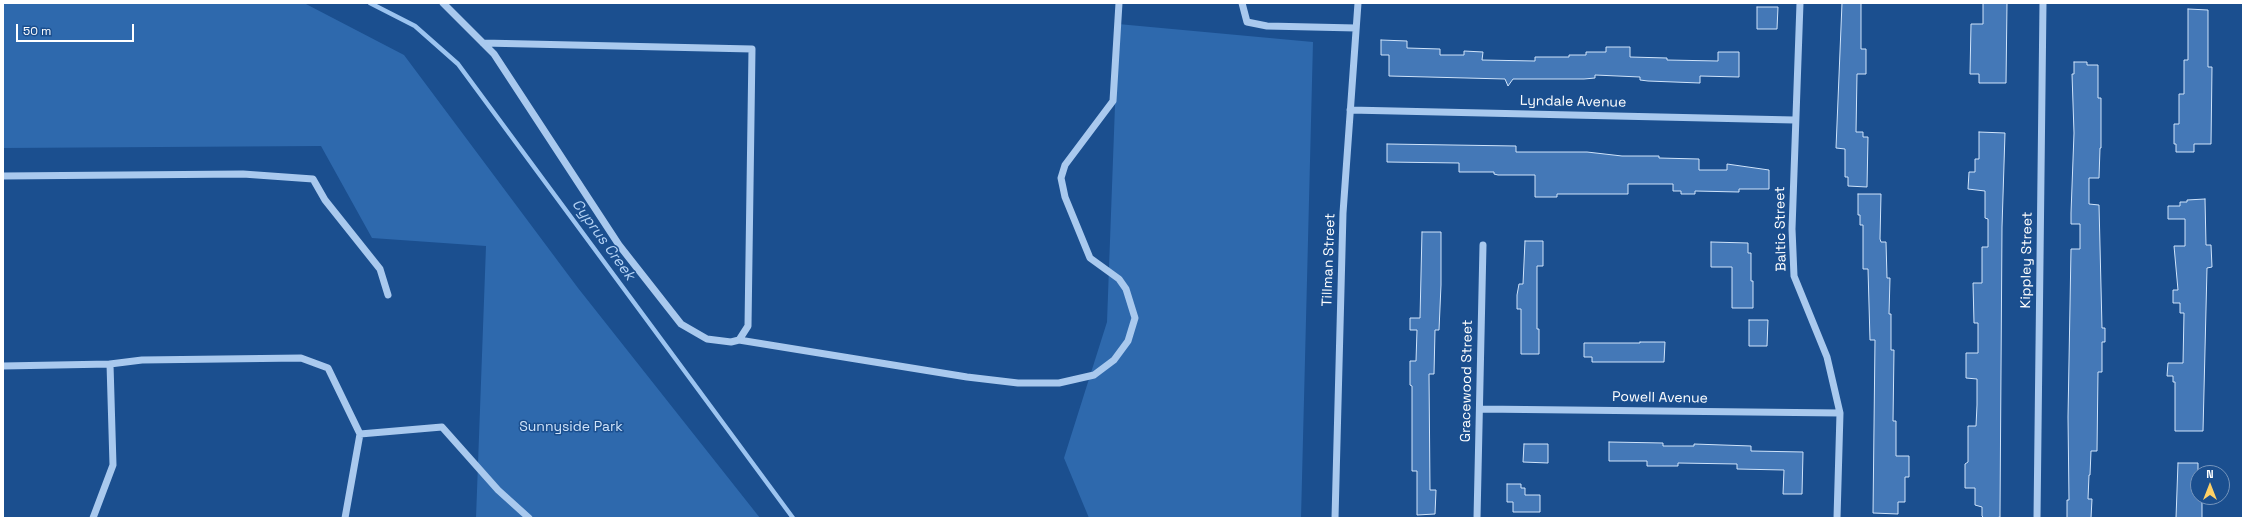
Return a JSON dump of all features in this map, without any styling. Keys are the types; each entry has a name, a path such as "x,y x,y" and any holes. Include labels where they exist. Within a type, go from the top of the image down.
{"street":[{"path":"443,3 494,54 619,245 681,324 707,339 731,342 739,340 967,377 1018,383 1059,383 1094,374 1114,360 1128,341 1135,318 1126,289 1119,279 1090,258 1064,197 1061,178 1065,165 1113,101 1119,3"},
{"path":"1242,3 1247,22 1267,26 1356,28"},
{"name":"Tillman Street","path":"1336,518 1343,214 1358,3"},
{"name":"Baltic Street","path":"1800,3 1794,120 1792,229 1794,276 1827,356 1840,413 1837,518"},
{"name":"Kippley Street","path":"2037,518 2044,3"},
{"path":"483,43 752,49 748,326 739,340"},
{"name":"Lyndale Avenue","path":"1350,110 1794,120"},
{"path":"3,176 243,174 313,179 325,200 380,269 388,295"},
{"name":"Gracewood Street","path":"1477,518 1482,244"},
{"path":"3,366 110,364 142,360 300,358 328,368 360,434 345,518"},
{"path":"93,518 112,465 110,364"},
{"name":"Powell Avenue","path":"1480,409 1840,413"},
{"path":"360,434 442,427 498,490 529,518"}],"green space":[{"name":"Sunnyside Park","path":"3,3 304,3 404,55 578,288 760,518 476,518 486,246 372,238 321,146 3,148"},
{"path":"1118,24 1313,42 1301,518 1089,518 1064,458 1107,322"}],"building":[{"path":"1842,3 1861,3 1861,49 1866,49 1866,74 1857,74 1856,132 1863,132 1863,137 1868,137 1867,187 1848,186 1848,177 1845,177 1845,149 1836,148"},
{"path":"1983,3 2007,3 2006,83 1979,83 1979,74 1970,74 1971,24 1983,24"},
{"path":"1757,7 1778,7 1777,29 1757,29"},
{"path":"2188,9 2208,10 2208,67 2212,67 2211,144 2194,144 2194,152 2176,152 2176,144 2174,144 2174,124 2179,124 2179,94 2184,94 2184,60 2188,60"},
{"path":"1381,40 1407,41 1407,48 1440,49 1440,55 1464,55 1464,51 1483,52 1482,60 1535,61 1535,57 1569,57 1569,55 1586,55 1586,52 1606,52 1606,47 1630,47 1630,57 1667,58 1667,60 1718,61 1718,52 1739,52 1739,77 1700,76 1700,83 1648,81 1640,80 1640,77 1595,75 1595,78 1584,79 1513,79 1508,86 1505,79 1389,76 1389,55 1381,55"},
{"path":"2074,62 2087,62 2087,65 2098,65 2098,98 2101,98 2101,148 2099,178 2089,178 2089,204 2099,205 2102,328 2105,328 2105,342 2102,342 2102,372 2098,372 2097,451 2091,451 2089,475 2088,499 2092,499 2091,518 2067,518 2067,500 2069,500 2068,417 2071,249 2080,249 2080,224 2071,224 2074,133 2072,74 2074,74"},
{"path":"1979,132 2005,133 2002,227 2000,517 1996,518 1984,518 1982,516 1982,507 1975,505 1975,488 1965,488 1965,464 1968,462 1968,426 1976,426 1977,405 1977,379 1966,378 1966,353 1978,353 1978,323 1974,323 1973,283 1982,283 1982,247 1988,247 1988,219 1985,218 1985,191 1968,189 1969,172 1975,172 1975,159 1979,159"},
{"path":"1387,144 1516,146 1516,152 1587,152 1622,156 1659,156 1659,158 1699,159 1699,170 1727,170 1727,164 1769,170 1769,189 1739,189 1739,192 1695,191 1695,194 1681,194 1681,191 1673,191 1673,184 1628,184 1628,194 1557,194 1557,197 1535,197 1535,175 1498,175 1494,174 1494,172 1459,172 1459,163 1387,162"},
{"path":"1858,194 1881,194 1880,239 1881,242 1886,242 1887,278 1890,278 1889,314 1891,314 1891,350 1894,350 1893,421 1896,421 1896,456 1909,456 1909,477 1905,477 1905,502 1898,502 1898,514 1873,513 1875,340 1870,340 1868,269 1863,269 1863,225 1860,225 1860,215 1858,215"},
{"path":"2205,199 2206,245 2211,245 2212,267 2207,268 2203,431 2175,431 2175,382 2173,382 2173,376 2167,376 2168,363 2183,363 2184,313 2180,313 2180,303 2173,303 2173,290 2178,290 2174,246 2185,246 2185,219 2168,219 2168,206 2180,206 2180,202 2187,202 2187,200"},
{"path":"1422,232 1441,232 1441,285 1439,330 1435,330 1434,374 1429,374 1430,490 1436,490 1435,514 1417,515 1417,471 1412,471 1412,386 1410,385 1410,361 1416,361 1417,330 1410,330 1410,318 1420,318"},
{"path":"1525,241 1543,241 1543,266 1537,266 1537,329 1539,329 1539,354 1521,354 1521,309 1517,309 1517,295 1519,284 1523,284"},
{"path":"1711,242 1748,243 1748,253 1751,253 1753,308 1732,308 1732,267 1711,267"},
{"path":"1749,320 1768,320 1767,346 1749,346"},
{"path":"1665,342 1664,362 1592,362 1592,357 1584,357 1584,343"},
{"path":"1609,442 1663,443 1663,446 1694,446 1694,444 1751,446 1751,451 1803,452 1802,494 1783,494 1784,470 1737,469 1737,464 1678,463 1678,466 1647,466 1647,461 1609,461"},
{"path":"1524,444 1548,444 1548,463 1523,462"},
{"path":"2178,463 2198,463 2198,465 2190,465 2190,505 2202,505 2202,518 2176,518"},
{"path":"1507,484 1521,484 1521,488 1525,488 1525,495 1540,495 1540,512 1513,512 1513,502 1507,502"}],"waterway":[{"name":"Cyprus Creek","path":"370,3 415,26 458,64 793,518"}]}
